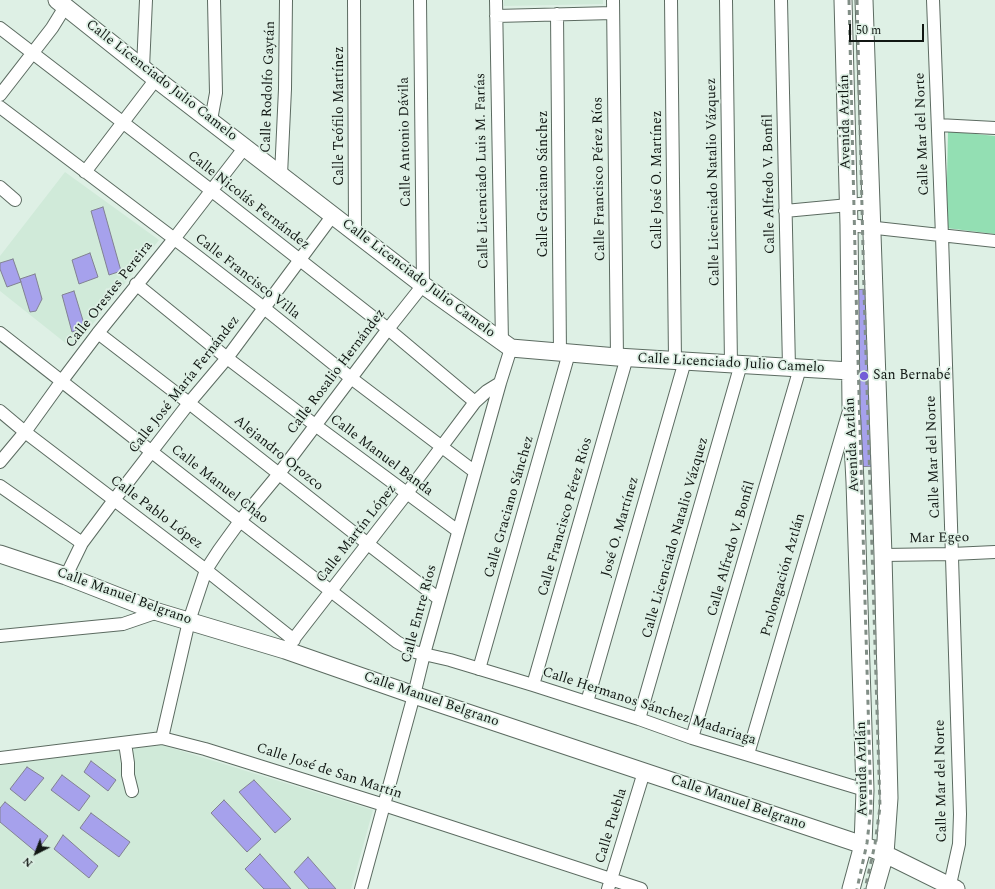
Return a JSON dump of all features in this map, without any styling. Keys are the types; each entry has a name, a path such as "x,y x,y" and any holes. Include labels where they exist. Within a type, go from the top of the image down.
{"street":[{"path":"85,172 122,122 150,73 146,0"},
{"path":"211,120 216,93 214,0"},
{"name":"Calle Rodolfo Gaytán","path":"281,175 286,89 286,0"},
{"name":"Calle Teófilo Martínez","path":"354,0 355,231"},
{"name":"Calle Antonio Dávila","path":"420,0 423,284"},
{"name":"Calle Licenciado Luis M. Farías","path":"496,0 507,345"},
{"name":"Calle Francisco Pérez Ríos","path":"533,685 622,357 612,0"},
{"name":"Calle José O. Martínez","path":"671,0 680,360"},
{"name":"Calle Licenciado Natalio Vázquez","path":"639,719 736,364 726,0"},
{"name":"Calle Alfredo V. Bonfil","path":"692,738 794,367 785,211 781,0"},
{"name":"Avenida Aztlán","path":"843,0 849,225 850,371 865,790 863,845 851,889"},
{"name":"Avenida Aztlán","path":"864,0 883,555 889,798 885,854 875,889"},
{"name":"Calle Mar del Norte","path":"933,0 960,814 959,844 951,888"},
{"path":"0,95 52,28 62,2"},
{"name":"Calle Licenciado Julio Camelo","path":"62,2 281,175 423,284 507,345 565,353 850,371"},
{"path":"496,16 613,13"},
{"name":"Calle Graciano Sánchez","path":"479,669 565,353 557,14"},
{"name":"Calle Nicolás Fernández","path":"0,28 33,52 388,329 475,402"},
{"name":"Calle Francisco Villa","path":"0,107 264,308 351,378 475,472"},
{"path":"938,125 995,128"},
{"name":"Calle Orestes Pereira","path":"0,462 25,432 136,284 174,239 245,147"},
{"path":"0,187 15,200"},
{"path":"785,211 870,203"},
{"name":"Calle José María Fernández","path":"66,576 82,544 114,500 227,358 333,215"},
{"path":"849,225 995,241"},
{"name":"Calle Manuel Banda","path":"136,284 227,358 458,531"},
{"name":"Calle Rosalio Hernández","path":"162,738 189,621 206,570 240,521 278,475 423,284"},
{"name":"Calle Manuel Chao","path":"0,333 61,382 397,642 415,652 424,654"},
{"name":"Alejandro Orozco","path":"98,333 190,403 278,475 440,599"},
{"name":"Calle Entre Ríos","path":"361,889 424,654 500,383 507,345"},
{"name":"José O. Martínez","path":"587,702 680,360"},
{"name":"Calle Martín López","path":"290,645 475,402 487,391 500,383"},
{"name":"Prolongación Aztlán","path":"748,754 851,405"},
{"name":"Calle Pablo López","path":"0,411 25,432 206,570 290,645"},
{"path":"0,486 82,544"},
{"name":"Mar Egeo","path":"883,555 995,552"},
{"name":"Calle Manuel Belgrano","path":"0,554 66,576 158,612 189,621 290,645 414,695 863,845 885,854 951,888"},
{"path":"0,636 123,624 158,612"},
{"name":"Calle Hermanos Sánchez Madariaga","path":"424,654 533,685 639,719 692,738 865,790"},
{"name":"Calle José de San Martín","path":"0,758 162,738 205,749 384,805 610,884 641,889"},
{"path":"125,742 128,775 132,791"},
{"name":"Calle Puebla","path":"610,884 644,772"}],"shaded area":[{"path":"504,0 603,0 603,4 504,6"},
{"path":"65,172 159,240 73,349 0,291 0,256"},
{"path":"162,745 373,810 351,889 0,889 0,763"}],"green space":[{"path":"948,131 995,136 995,234 946,228"}],"building":[{"path":"103,207 121,271 109,275 91,211"},
{"path":"90,253 98,277 79,284 72,260"},
{"path":"13,259 21,282 7,287 0,269 0,263"},
{"path":"35,274 42,299 36,311 30,312 20,279"},
{"path":"872,289 878,466 852,467 846,290"},
{"path":"74,291 85,327 72,332 62,295"},
{"path":"91,761 116,780 108,791 84,772"},
{"path":"27,767 44,778 25,801 10,789"},
{"path":"62,775 90,796 79,811 51,790"},
{"path":"254,780 291,819 275,833 239,792"},
{"path":"224,800 261,839 247,852 211,813"},
{"path":"5,802 48,836 36,852 0,822 0,808"},
{"path":"91,813 130,842 119,857 80,828"},
{"path":"63,835 98,866 89,878 54,849"},
{"path":"260,854 291,889 264,889 245,869"},
{"path":"308,857 336,889 309,889 294,872"}],"railway":[{"path":"849,0 871,807 867,843 857,889"},
{"path":"857,0 864,290 880,807 875,844 865,889"}],"place":[{"name":"San Bernabé","path":"864,376"}]}
